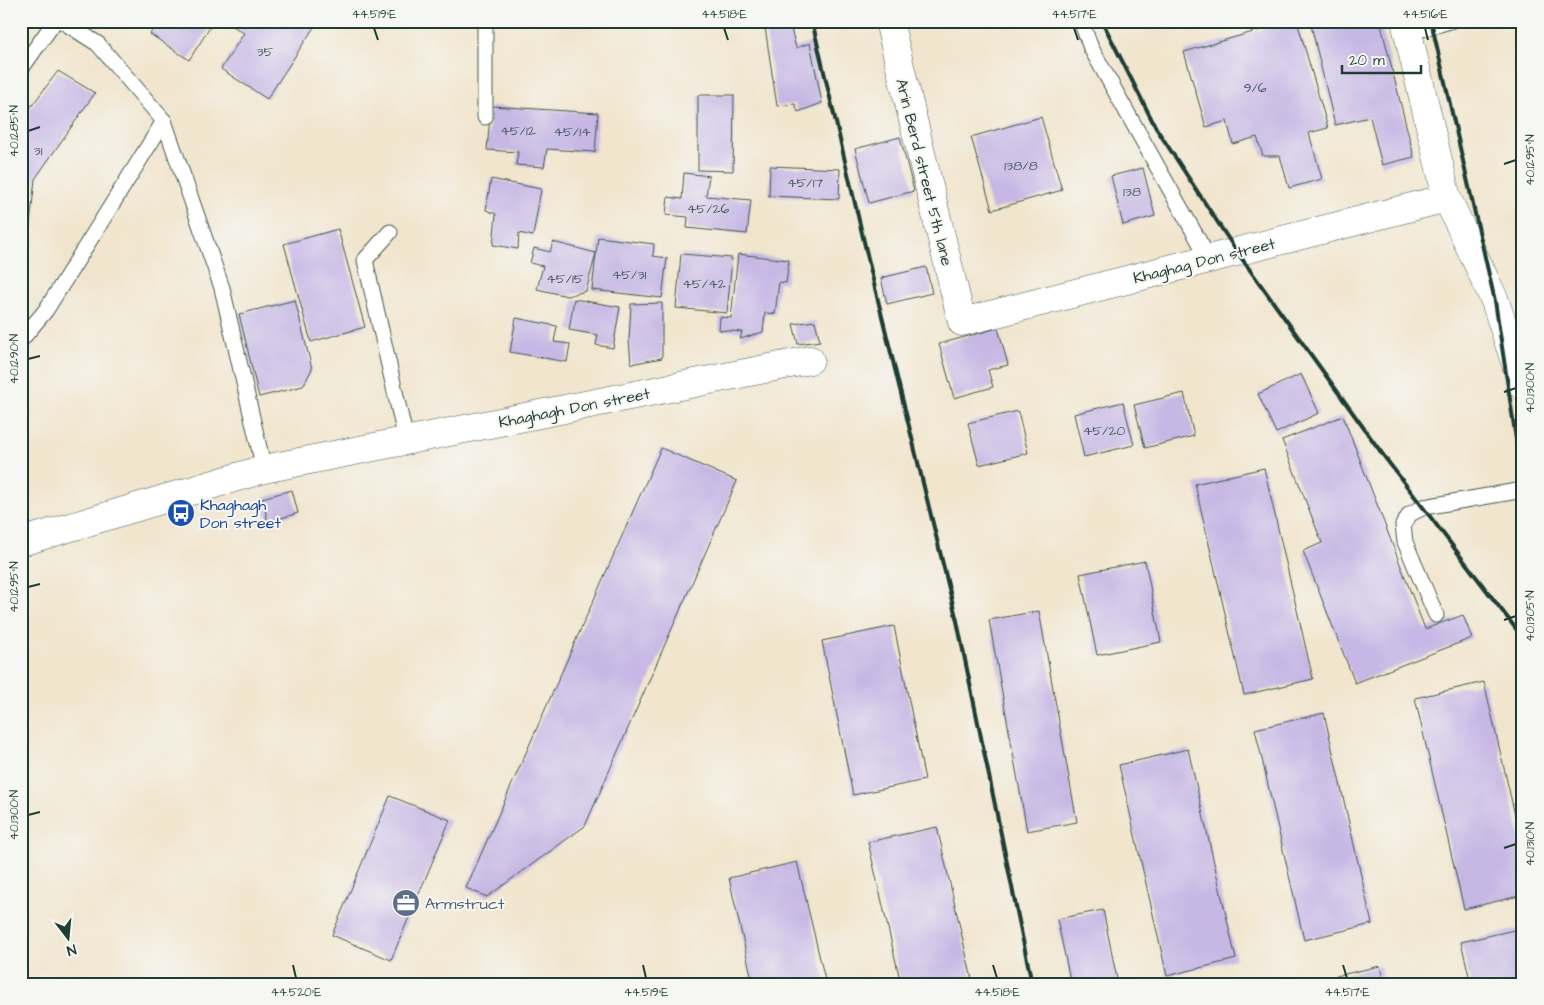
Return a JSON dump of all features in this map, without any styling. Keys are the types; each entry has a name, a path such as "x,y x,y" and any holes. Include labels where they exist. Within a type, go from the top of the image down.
{"street":[{"name":"Arin Berd street 5th lane","path":"889,21 962,322"},
{"path":"1407,27 1447,198 1495,301 1523,386"},
{"name":"Khaghag Don street","path":"962,322 1447,198"},
{"name":"Khaghagh Don street","path":"21,542 264,469 810,360"}],"lane":[{"path":"21,69 55,21"},
{"path":"62,21 98,44 164,121 222,288 264,469"},
{"path":"485,21 485,117"},
{"path":"1081,21 1091,48 1209,259"},
{"path":"1407,27 1450,21"},
{"path":"21,340 46,310 164,121"},
{"path":"390,232 365,260 406,440"},
{"path":"1436,615 1405,542 1403,525 1410,514 1424,507 1523,490"}],"building":[{"path":"159,21 214,21 189,60 150,34"},
{"path":"225,21 318,21 267,99 221,69 244,33"},
{"path":"764,21 789,21 796,48 810,43 822,103 798,112 795,104 777,106"},
{"path":"1291,21 1297,21 1328,128 1309,133 1322,179 1289,188 1280,156 1263,156 1257,137 1233,144 1227,121 1206,127 1184,52"},
{"path":"1310,21 1380,21 1414,157 1382,165 1370,117 1335,125"},
{"path":"58,71 95,93 35,179 26,260 21,267 21,120"},
{"path":"698,95 734,95 733,171 698,170"},
{"path":"491,106 598,113 595,152 547,149 544,167 516,165 518,152 487,150"},
{"path":"1041,117 1062,190 992,210 971,137"},
{"path":"900,137 914,191 869,203 855,149"},
{"path":"770,166 840,169 839,199 769,196"},
{"path":"1143,168 1155,216 1123,225 1111,176"},
{"path":"684,173 709,176 706,196 751,200 747,234 687,228 688,217 666,215 668,197 682,199"},
{"path":"491,179 541,189 533,236 519,233 518,249 493,245 496,214 486,210"},
{"path":"338,229 365,327 311,342 284,244"},
{"path":"598,237 654,244 653,256 667,258 662,298 592,290"},
{"path":"553,242 596,253 586,291 567,296 537,289 543,266 530,263 534,248 550,252"},
{"path":"681,254 732,258 727,313 676,308"},
{"path":"738,254 789,260 786,283 779,282 775,314 765,313 763,332 740,339 742,332 719,330 720,317 731,318"},
{"path":"926,267 932,293 887,304 881,278"},
{"path":"574,299 620,307 613,348 596,345 598,335 569,330"},
{"path":"295,300 312,369 303,386 259,397 239,314"},
{"path":"662,303 662,358 631,364 629,340 631,304"},
{"path":"516,318 557,326 554,342 570,344 567,362 510,352"},
{"path":"815,321 820,341 798,344 793,324"},
{"path":"998,328 1008,365 988,370 993,387 954,398 939,344"},
{"path":"1301,374 1319,413 1276,433 1258,394"},
{"path":"1184,393 1194,436 1145,448 1134,405"},
{"path":"1123,402 1134,445 1084,457 1074,414"},
{"path":"1018,411 1028,453 979,465 968,423"},
{"path":"1343,416 1425,629 1463,615 1472,638 1355,683 1303,551 1322,543 1282,440"},
{"path":"661,448 737,481 585,826 487,897 466,888"},
{"path":"1264,468 1313,679 1244,695 1195,484"},
{"path":"292,490 298,513 268,522 262,498"},
{"path":"1145,561 1161,642 1097,655 1080,574"},
{"path":"1039,611 1077,822 1027,831 989,620"},
{"path":"894,626 925,780 853,795 822,641"},
{"path":"1484,682 1523,850 1523,895 1464,909 1415,698"},
{"path":"1324,713 1372,924 1304,940 1255,729"},
{"path":"1188,749 1236,959 1167,976 1119,765"},
{"path":"390,796 450,820 391,960 332,935"},
{"path":"937,827 973,984 901,984 868,842"},
{"path":"797,862 826,984 753,984 729,878"},
{"path":"1103,910 1118,984 1071,984 1057,919"},
{"path":"1523,928 1523,984 1471,984 1461,942"},
{"path":"1380,966 1384,984 1311,984 1310,982"}],"railway":[{"path":"812,21 874,284 957,621 1032,984"},
{"path":"1102,21 1156,128 1237,252 1386,459 1523,638"},
{"path":"1431,21 1495,301 1523,485"}],"place":[{"name":"Khaghagh Don street","path":"181,513"},
{"name":"Armstruct","path":"406,903"}]}
